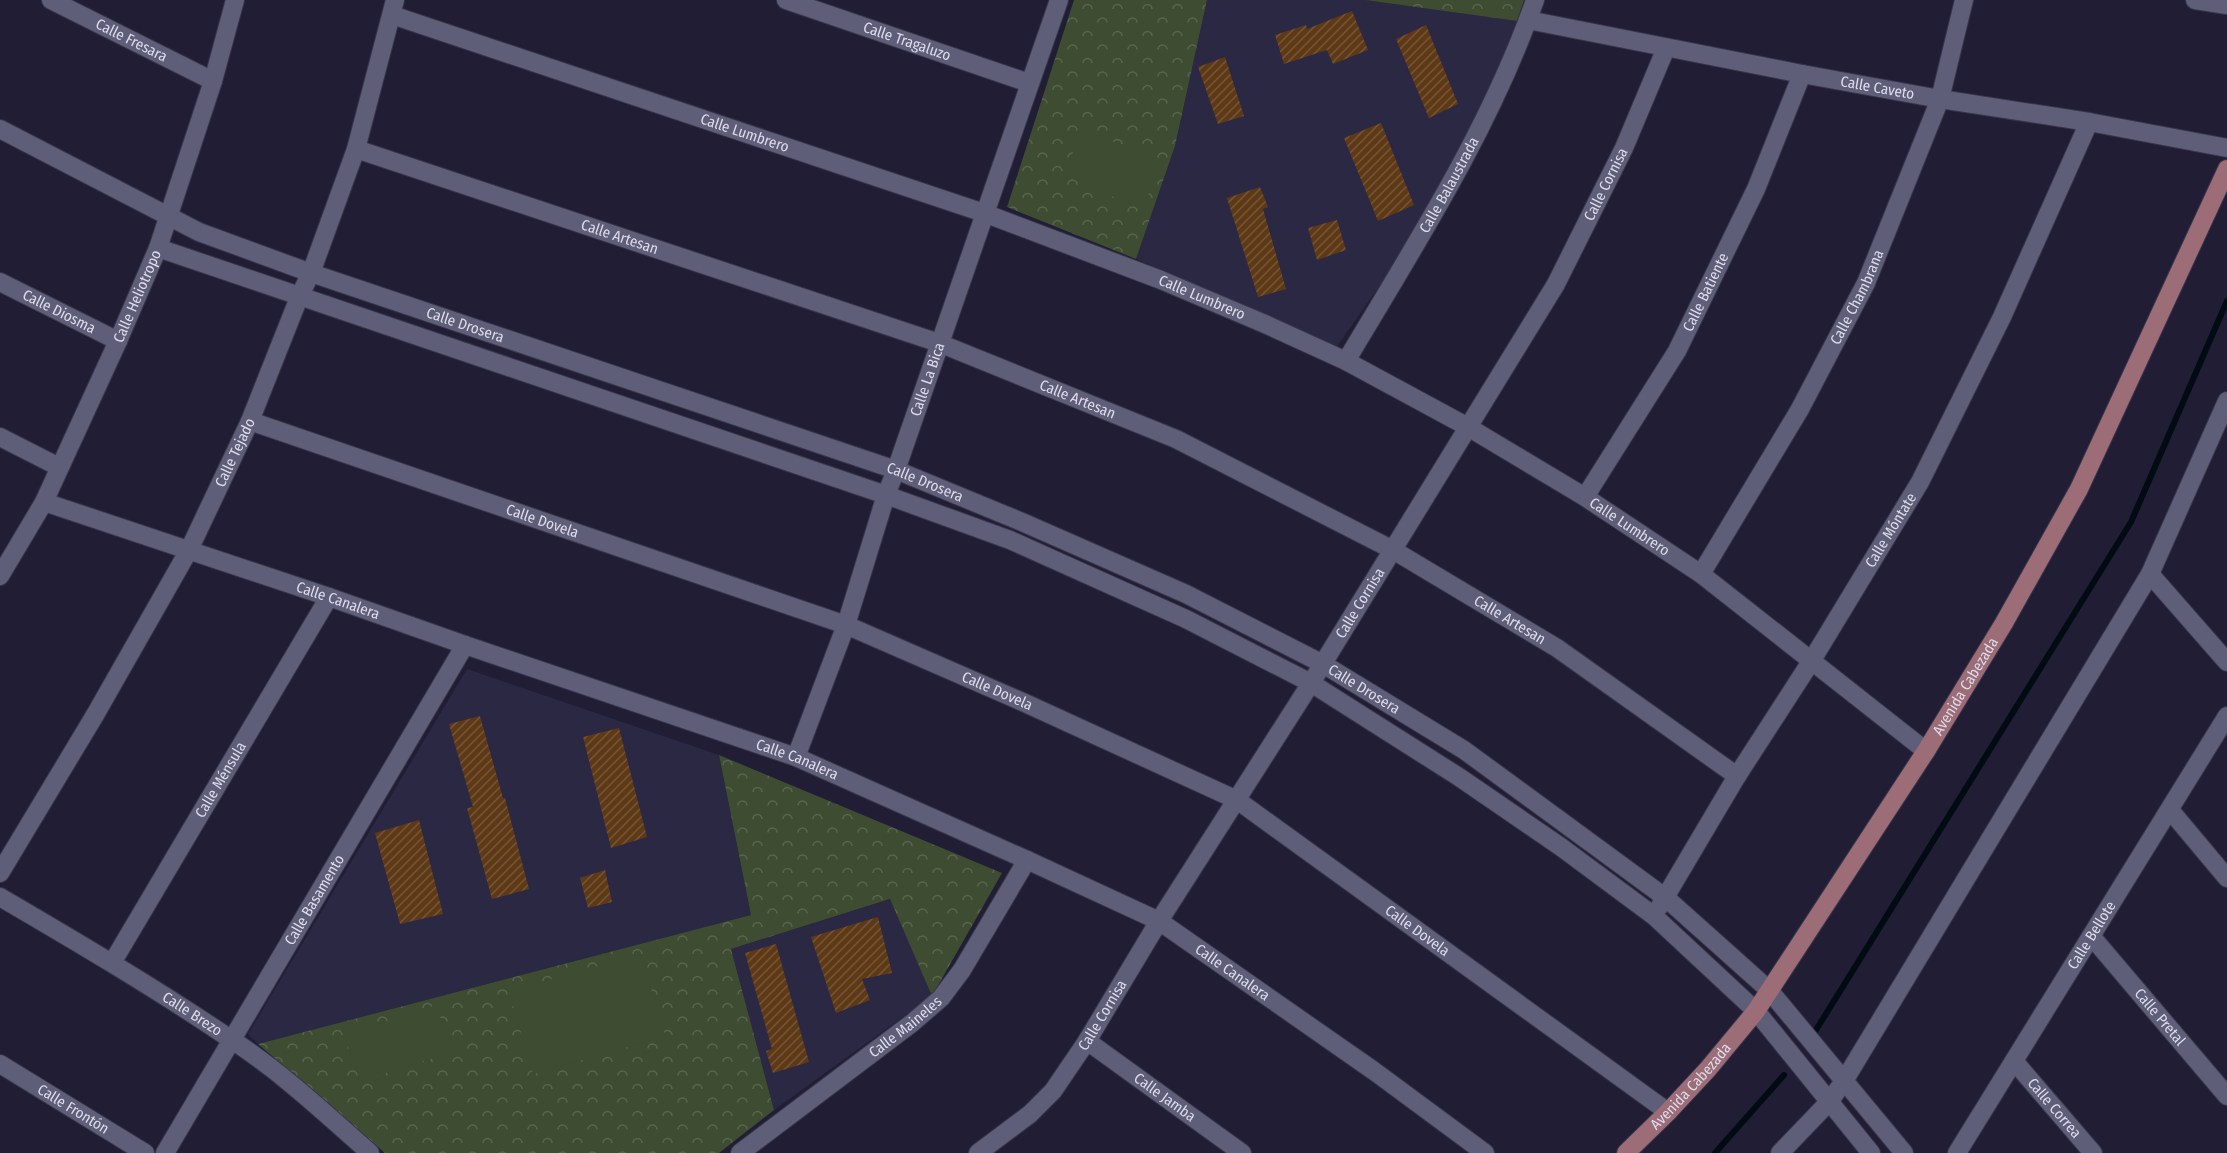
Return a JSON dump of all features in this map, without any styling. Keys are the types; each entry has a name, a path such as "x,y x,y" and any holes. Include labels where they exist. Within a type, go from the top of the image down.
{"main road":[{"name":"Avenida Cabezada","path":"1626,1153 1708,1069 1756,1011 1926,751 2004,623 2079,489 2227,169"}],"street":[{"name":"Calle Fresara","path":"51,0 213,81"},
{"name":"Calle Heliotropo","path":"0,576 44,502 158,248 213,81 235,0"},
{"name":"Calle Tragaluzo","path":"786,0 1029,83"},
{"name":"Calle La Bica","path":"796,757 846,625 886,495 1059,0"},
{"name":"Calle Balaustrada","path":"1346,361 1443,199 1490,107 1535,0"},
{"name":"Calle Chambrana","path":"1701,574 1800,409 1866,283 1940,99 1964,0"},
{"path":"2195,0 2227,5"},
{"name":"Calle Tejado","path":"0,873 189,550 250,421 311,273 356,148 394,8"},
{"name":"Calle Lumbrero","path":"394,8 984,213 1161,280 1346,361 1468,428 1585,497 1701,574 1926,751"},
{"name":"Calle Caveto","path":"1528,20 1802,74 1940,99 2089,122 2227,148"},
{"name":"Calle Cornisa","path":"989,1150 1053,1091 1087,1041 1159,921 1323,664 1468,428 1556,284 1624,148 1666,48"},
{"name":"Calle Batiente","path":"1585,497 1677,351 1756,189 1802,74"},
{"name":"Calle Móntate","path":"1654,916 1737,776 1812,660 1920,482 2002,317 2089,122"},
{"name":"Calle Drosera","path":"0,129 199,232 311,273 896,470 1186,594 1323,664 1464,750 1666,898 1769,990 1904,1153"},
{"name":"Calle Artesan","path":"356,148 939,343 1176,439 1393,550 1557,648 1737,776"},
{"name":"Calle Drosera","path":"158,248 886,495 1021,544 1186,619 1311,683 1468,783 1561,847 1654,916 1756,1011 1871,1153"},
{"name":"Calle Diosma","path":"0,282 118,341"},
{"path":"1780,1153 1829,1102 1844,1081 2150,574 2227,401"},
{"name":"Calle Dovela","path":"250,421 846,625 1025,703 1237,800 1668,1112"},
{"path":"0,437 59,467"},
{"name":"Calle Canalera","path":"44,502 796,757 1027,860 1159,921 1374,1071 1485,1153"},
{"path":"2150,574 2227,662"},
{"name":"Calle Ménsula","path":"112,963 329,597"},
{"name":"Calle Basamento","path":"165,1153 465,645"},
{"name":"Calle Bellote","path":"1957,1153 2227,716"},
{"path":"2170,810 2227,878"},
{"name":"Calle Maineles","path":"740,1153 941,998 962,970 1027,860"},
{"name":"Calle Brezo","path":"0,897 112,963 231,1038 293,1085 370,1153"},
{"name":"Calle Pretal","path":"2092,937 2227,1096"},
{"name":"Calle Jamba","path":"1087,1041 1242,1153"},
{"name":"Calle Correa","path":"2014,1061 2093,1153"},
{"name":"Calle Frontón","path":"0,1065 145,1153"}],"shaded area":[{"path":"1207,0 1365,0 1517,21 1490,97 1406,248 1336,348 1136,259 1175,146"},
{"path":"467,669 719,755 751,915 258,1044 248,1034"},
{"path":"891,899 932,996 774,1110 731,949"}],"green space":[{"path":"1074,0 1207,0 1175,146 1136,259 1007,207"},
{"path":"1365,0 1524,0 1517,21"},
{"path":"1083,129 1162,162 1142,209 1064,175"},
{"path":"719,755 1002,873 932,996 890,899 731,949 774,1110 719,1153 385,1153 258,1044 751,915"},
{"path":"641,954 665,1036 533,1074 509,991"},
{"path":"436,1005 452,1052 360,1081 344,1035"}],"building":[{"path":"1352,11 1368,50 1333,64 1327,50 1284,64 1275,35 1306,25 1307,29"},
{"path":"1426,25 1458,104 1429,118 1396,39"},
{"path":"1225,57 1244,116 1218,124 1198,67"},
{"path":"1381,123 1414,205 1378,221 1344,138"},
{"path":"1260,187 1268,207 1263,209 1286,289 1258,297 1227,198"},
{"path":"1337,220 1346,250 1317,260 1308,228"},
{"path":"480,716 529,889 492,899 467,808 473,807 449,724"},
{"path":"619,728 647,837 611,848 583,737"},
{"path":"419,820 443,914 400,924 375,833"},
{"path":"605,870 612,902 588,908 580,878"},
{"path":"878,917 892,973 862,979 870,1000 836,1013 811,937"},
{"path":"776,944 809,1062 773,1073 766,1051 772,1049 745,953"}],"waterway":[{"path":"1816,1030 2131,522 2227,301"},
{"path":"1715,1153 1784,1075"}]}
